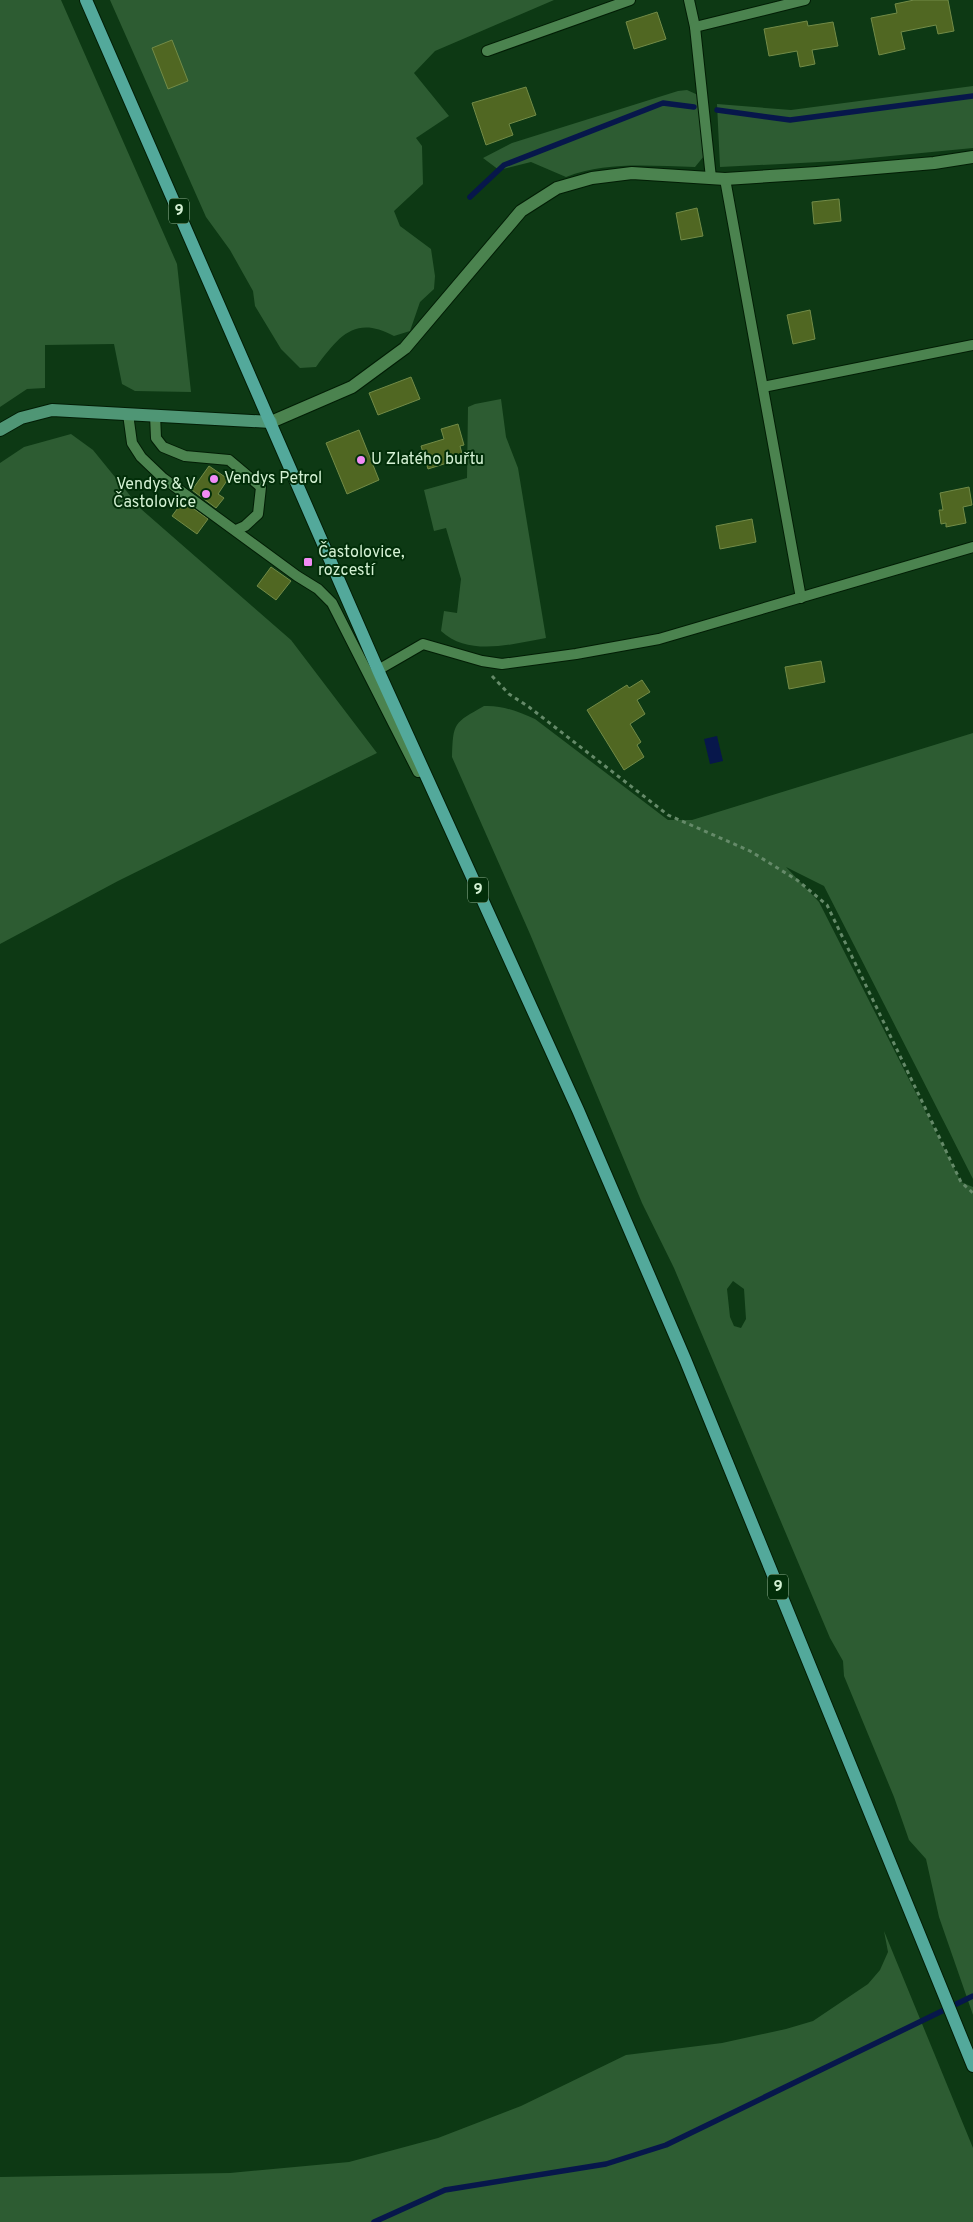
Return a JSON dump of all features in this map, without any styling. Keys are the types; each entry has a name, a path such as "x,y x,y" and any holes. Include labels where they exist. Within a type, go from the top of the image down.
{"main road":[{"name":"9","path":"86,0 378,670 578,1110 685,1358 973,2066"}],"street":[{"path":"0,430 21,418 52,410 271,422 352,387 405,348 521,212 557,188 592,178 632,172 725,179 817,174 973,157"}],"lane":[{"path":"487,51 630,0"},
{"path":"689,0 695,27 711,178"},
{"path":"695,27 805,0"},
{"path":"725,179 801,598"},
{"path":"763,387 973,345"},
{"path":"128,414 132,442 141,457 163,478 296,576 318,589 332,603 472,877"},
{"path":"155,415 156,438 163,447 185,456 229,460 261,487 258,514 245,526 236,530"},
{"path":"378,670 423,644 482,661 502,664 553,658 659,639 973,547"}],"path":[{"path":"482,661 509,694 529,707 668,815 750,851 797,880 827,905 961,1182 973,1193"}],"green space":[{"path":"0,0 61,0 177,264 191,392 135,391 122,384 114,344 45,345 45,388 27,389 0,407"},
{"path":"110,0 554,0 435,51 414,73 449,116 416,138 422,146 423,184 394,211 400,226 431,249 435,276 434,289 420,302 410,331 394,336 380,330 358,328 349,332 332,346 316,367 300,368 281,349 255,306 253,291 230,250 206,217"},
{"path":"973,86 973,148 839,161 720,167 717,104 791,110"},
{"path":"687,90 698,95 704,156 695,167 613,167 582,172 566,177 531,162 499,170 483,158 512,143 678,91"},
{"path":"501,399 506,437 518,468 546,638 505,645 478,646 464,644 452,639 441,631 444,611 457,613 461,579 446,528 434,531 424,490 467,478 468,407"},
{"path":"71,434 93,450 141,509 291,640 377,753 118,881 0,944 0,463 24,447"},
{"path":"484,706 510,710 535,719 668,820 692,820 973,733 973,1179 824,886 786,867 819,902 961,1182 973,1187 973,2015 939,1917 926,1859 909,1840 894,1797 844,1676 843,1661 830,1638 674,1268 642,1203 530,934 452,757 453,737 457,725 466,716","holes":["733,1281 744,1289 746,1319 741,1328 734,1326 730,1317 727,1289"]},
{"path":"884,1931 973,2148 973,2222 0,2222 0,2177 230,2173 349,2162 438,2138 521,2106 626,2055 722,2043 813,2021 868,1984 880,1970 888,1952"}],"shaded area":[{"path":"717,736 723,761 710,764 704,739"}],"building":[{"path":"914,0 948,0 954,31 938,34 936,25 901,32 905,49 879,55 871,18 897,13 895,4"},
{"path":"657,12 666,39 634,49 626,22"},
{"path":"807,21 808,26 833,22 838,46 812,50 815,64 800,67 797,51 769,56 764,29"},
{"path":"172,40 188,81 168,89 152,48"},
{"path":"526,87 536,115 509,124 513,135 486,145 472,103"},
{"path":"839,199 841,221 814,224 812,202"},
{"path":"697,208 703,236 681,240 676,213"},
{"path":"810,310 815,339 793,344 787,315"},
{"path":"411,377 420,399 378,415 369,393"},
{"path":"458,424 464,445 460,446 463,458 428,469 421,446 444,439 441,429"},
{"path":"359,430 379,480 347,494 326,443"},
{"path":"209,466 228,479 218,494 224,498 216,508 192,490"},
{"path":"969,487 972,505 963,507 966,523 946,527 946,523 941,524 939,510 943,510 940,493"},
{"path":"183,501 208,519 197,534 172,516"},
{"path":"752,519 756,542 720,549 716,526"},
{"path":"271,567 291,581 276,600 257,586"},
{"path":"821,661 825,682 789,689 785,667"},
{"path":"642,680 650,692 637,700 645,714 630,724 641,742 637,745 644,757 624,770 587,710 627,685 629,688"}],"waterway":[{"path":"717,110 790,120 973,96"},
{"path":"470,197 504,165 663,103 694,107"},
{"path":"374,2222 445,2190 606,2164 666,2145 973,1996"}],"place":[{"name":"U Zlatého buřtu","path":"361,460"},
{"name":"Vendys Petrol","path":"214,479"},
{"name":"Vendys & V Častolovice","path":"206,494"},
{"name":"Častolovice, rozcestí","path":"308,562"}]}
